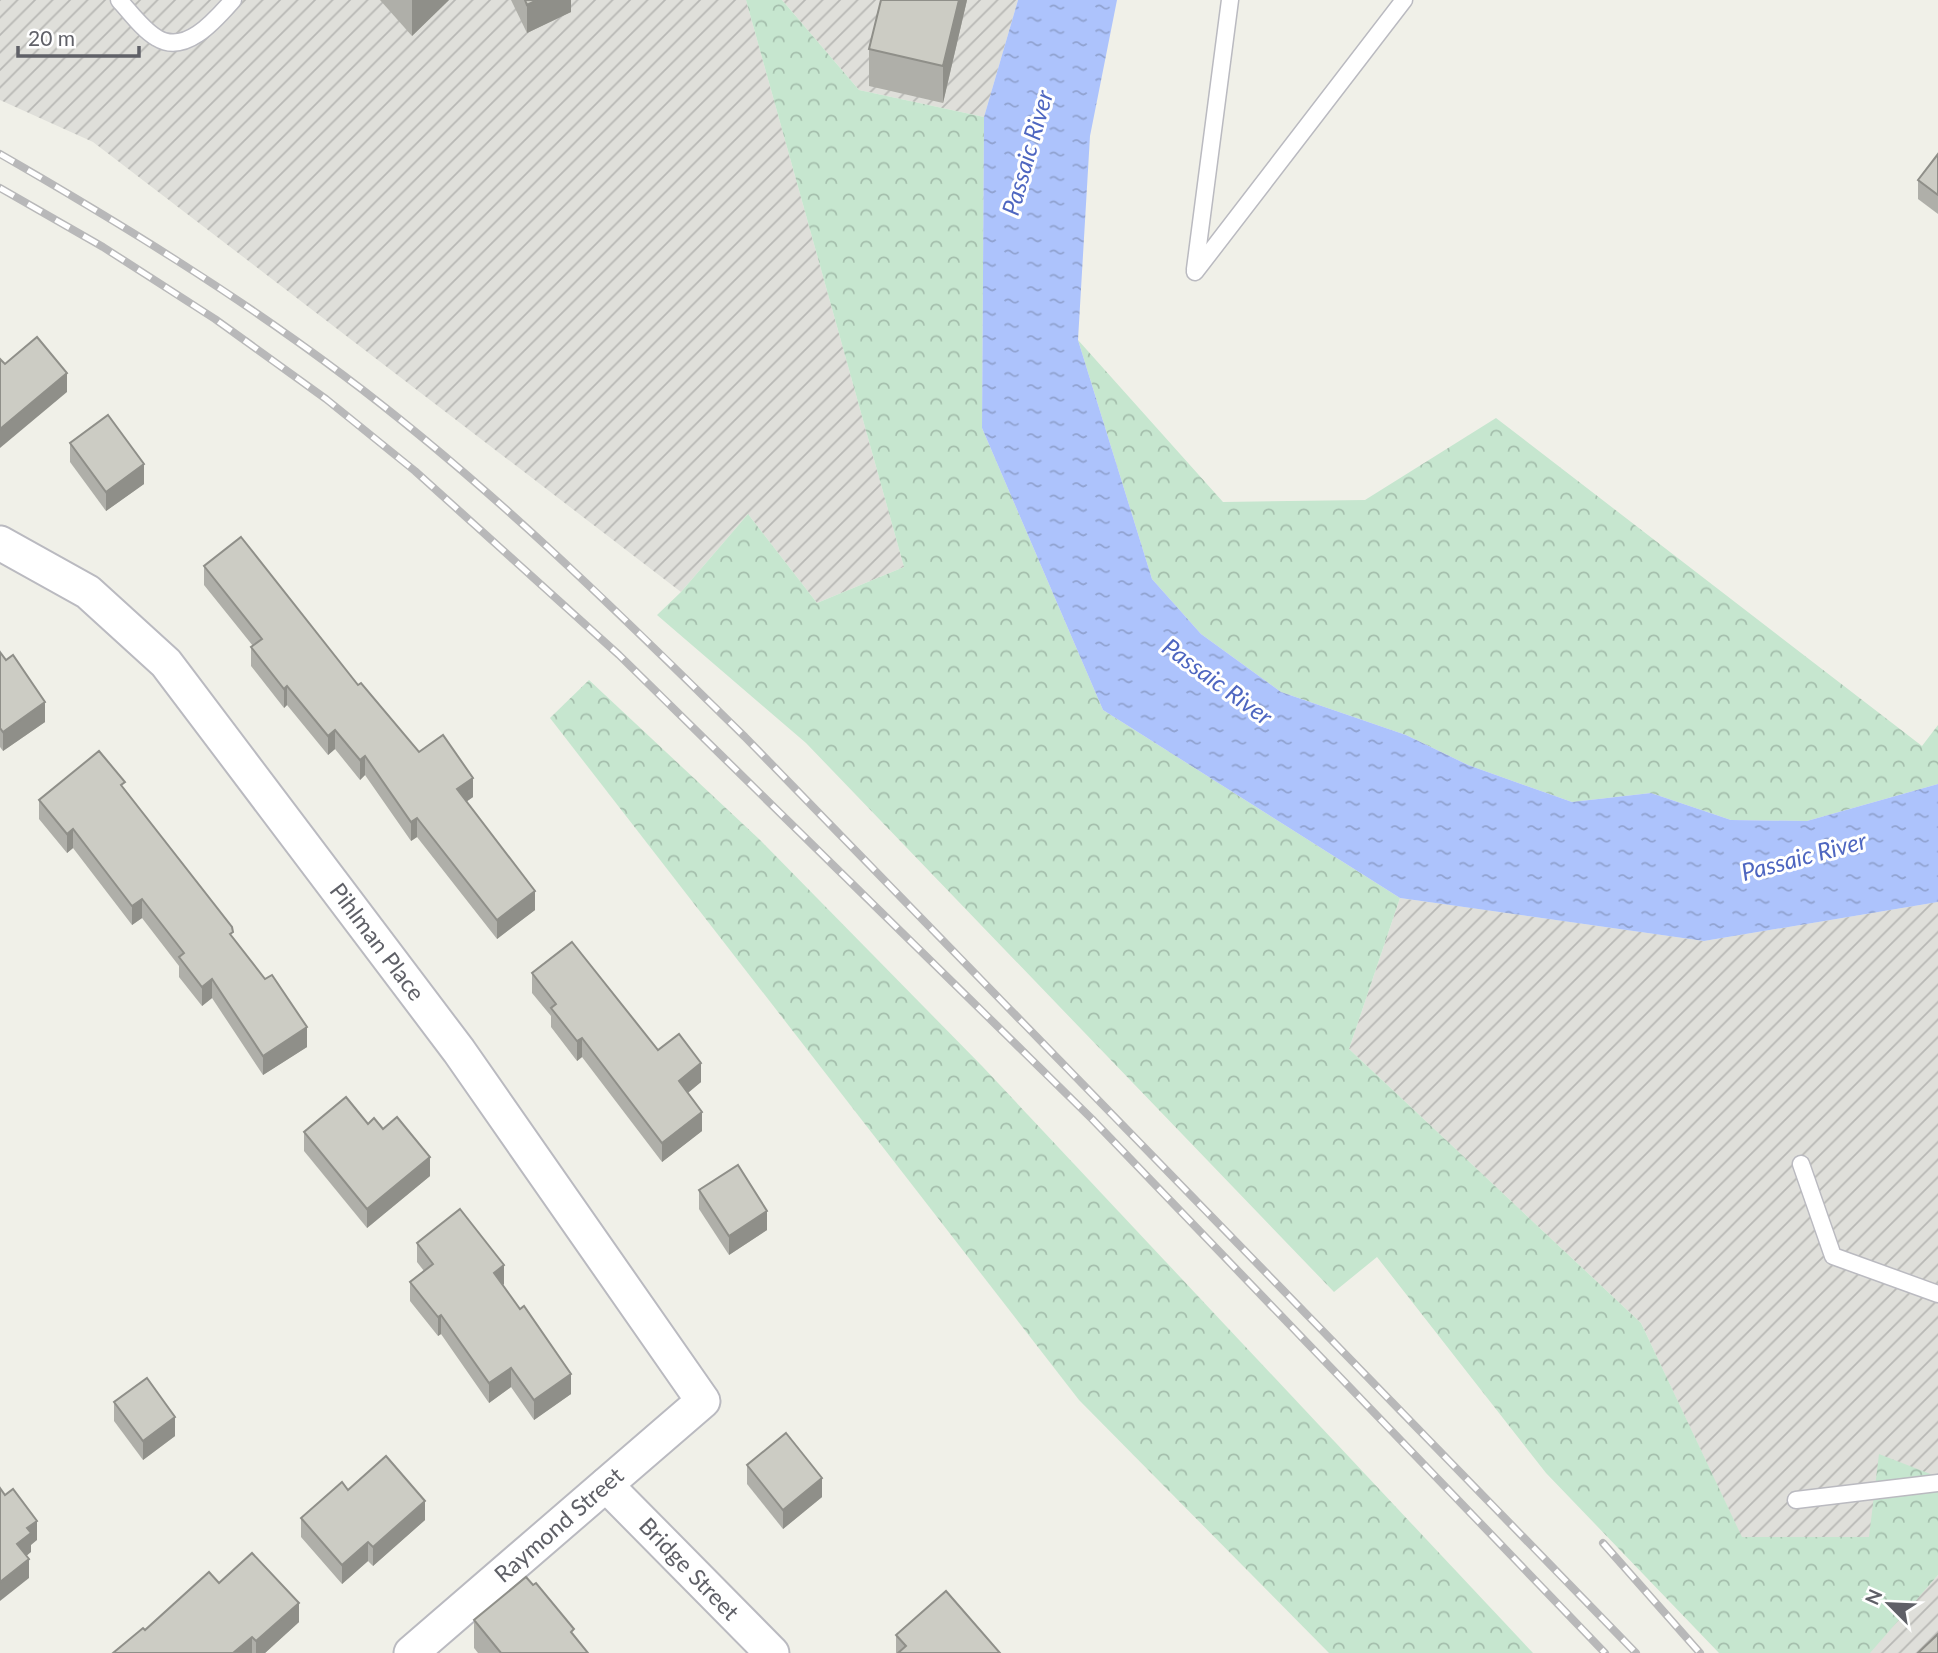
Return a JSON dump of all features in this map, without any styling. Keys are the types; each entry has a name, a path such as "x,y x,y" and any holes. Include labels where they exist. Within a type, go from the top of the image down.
{"street":[{"name":"Pihlman Place","path":"0,543 88,592 166,663 459,1051 700,1396"},
{"name":"Raymond Street","path":"411,1653 703,1401 700,1396"},
{"name":"Bridge Street","path":"606,1485 772,1653"}],"lane":[{"path":"118,0 156,38 165,42 203,33 233,0"},
{"path":"1230,0 1195,272 1404,0"},
{"path":"1801,1164 1833,1256 1938,1294"},
{"path":"1796,1500 1938,1483"}],"shaded area":[{"path":"0,0 746,0 904,567 817,603 748,514 681,592 93,142 0,100"},
{"path":"782,0 1018,0 984,117 859,90"},
{"path":"1400,898 1704,941 1938,902 1938,1477 1869,1538 1742,1538 1641,1323 1349,1049"},
{"path":"1938,1575 1938,1653 1870,1653 1869,1650"}],"green space":[{"path":"746,0 782,0 859,90 984,117 982,428 1103,710 1400,898 1349,1049 1641,1323 1742,1537 1869,1537 1879,1454 1938,1477 1938,1575 1870,1653 1719,1653 1546,1473 1377,1257 1334,1292 806,743 657,615 681,592 748,514 817,603 904,567"},
{"path":"1078,340 1223,502 1365,500 1496,418 1922,746 1938,725 1938,784 1807,821 1731,820 1651,793 1572,802 1468,765 1406,735 1281,692 1201,634 1152,579"},
{"path":"589,680 759,839 982,1066 1533,1653 1329,1653 1079,1400 550,718"}],"water":[{"name":"Passaic River","path":"1018,0 1117,0 1090,136 1078,340 1152,579 1201,634 1281,692 1406,735 1468,765 1572,802 1651,793 1731,820 1807,821 1938,784 1938,902 1704,941 1400,898 1103,710 982,428 984,117"}],"building":[{"path":"881,0 959,0 943,66 869,49"},
{"path":"1938,154 1938,195 1918,180"},
{"path":"37,337 67,373 0,429 0,359 5,364"},
{"path":"108,415 144,464 106,492 70,443"},
{"path":"241,537 358,685 361,683 419,752 443,735 473,778 457,789 535,891 497,920 417,818 411,822 365,756 360,760 335,730 328,736 287,686 284,689 251,647 262,639 204,566"},
{"path":"0,652 6,660 13,655 45,702 3,732 0,728"},
{"path":"99,751 125,782 121,785 232,927 233,932 230,934 265,979 272,975 307,1027 263,1056 212,979 202,987 179,957 184,953 142,899 132,906 73,829 67,834 39,800"},
{"path":"572,942 658,1050 679,1034 701,1063 679,1081 702,1112 662,1143 582,1038 577,1041 551,1008 556,1004 532,973"},
{"path":"346,1097 368,1124 374,1118 383,1129 397,1117 430,1157 367,1209 304,1132"},
{"path":"738,1165 767,1211 729,1236 699,1190"},
{"path":"460,1209 504,1265 494,1273 520,1309 524,1306 571,1374 534,1400 511,1368 489,1383 441,1315 438,1317 410,1282 433,1264 417,1243"},
{"path":"147,1378 175,1417 143,1441 114,1402"},
{"path":"786,1433 822,1478 783,1510 747,1465"},
{"path":"386,1456 425,1501 373,1547 368,1542 342,1565 301,1518 342,1482 348,1490"},
{"path":"0,1488 5,1495 13,1489 37,1521 27,1528 31,1533 17,1544 29,1559 0,1582"},
{"path":"252,1553 299,1603 256,1641 252,1637 233,1653 113,1653 143,1628 145,1630 209,1572 219,1583"},
{"path":"526,1577 533,1585 536,1583 574,1629 571,1632 588,1653 501,1653 474,1620"},
{"path":"946,1591 1000,1653 898,1653 906,1646 896,1635"},
{"path":"1938,1634 1938,1653 1918,1653"}],"railway":[{"path":"0,154 175,259 302,345 449,459 550,549 745,737 1636,1653"},
{"path":"0,188 103,247 215,319 326,399 415,471 619,655 1092,1119 1605,1653"},
{"path":"1603,1543 1700,1653"}]}
